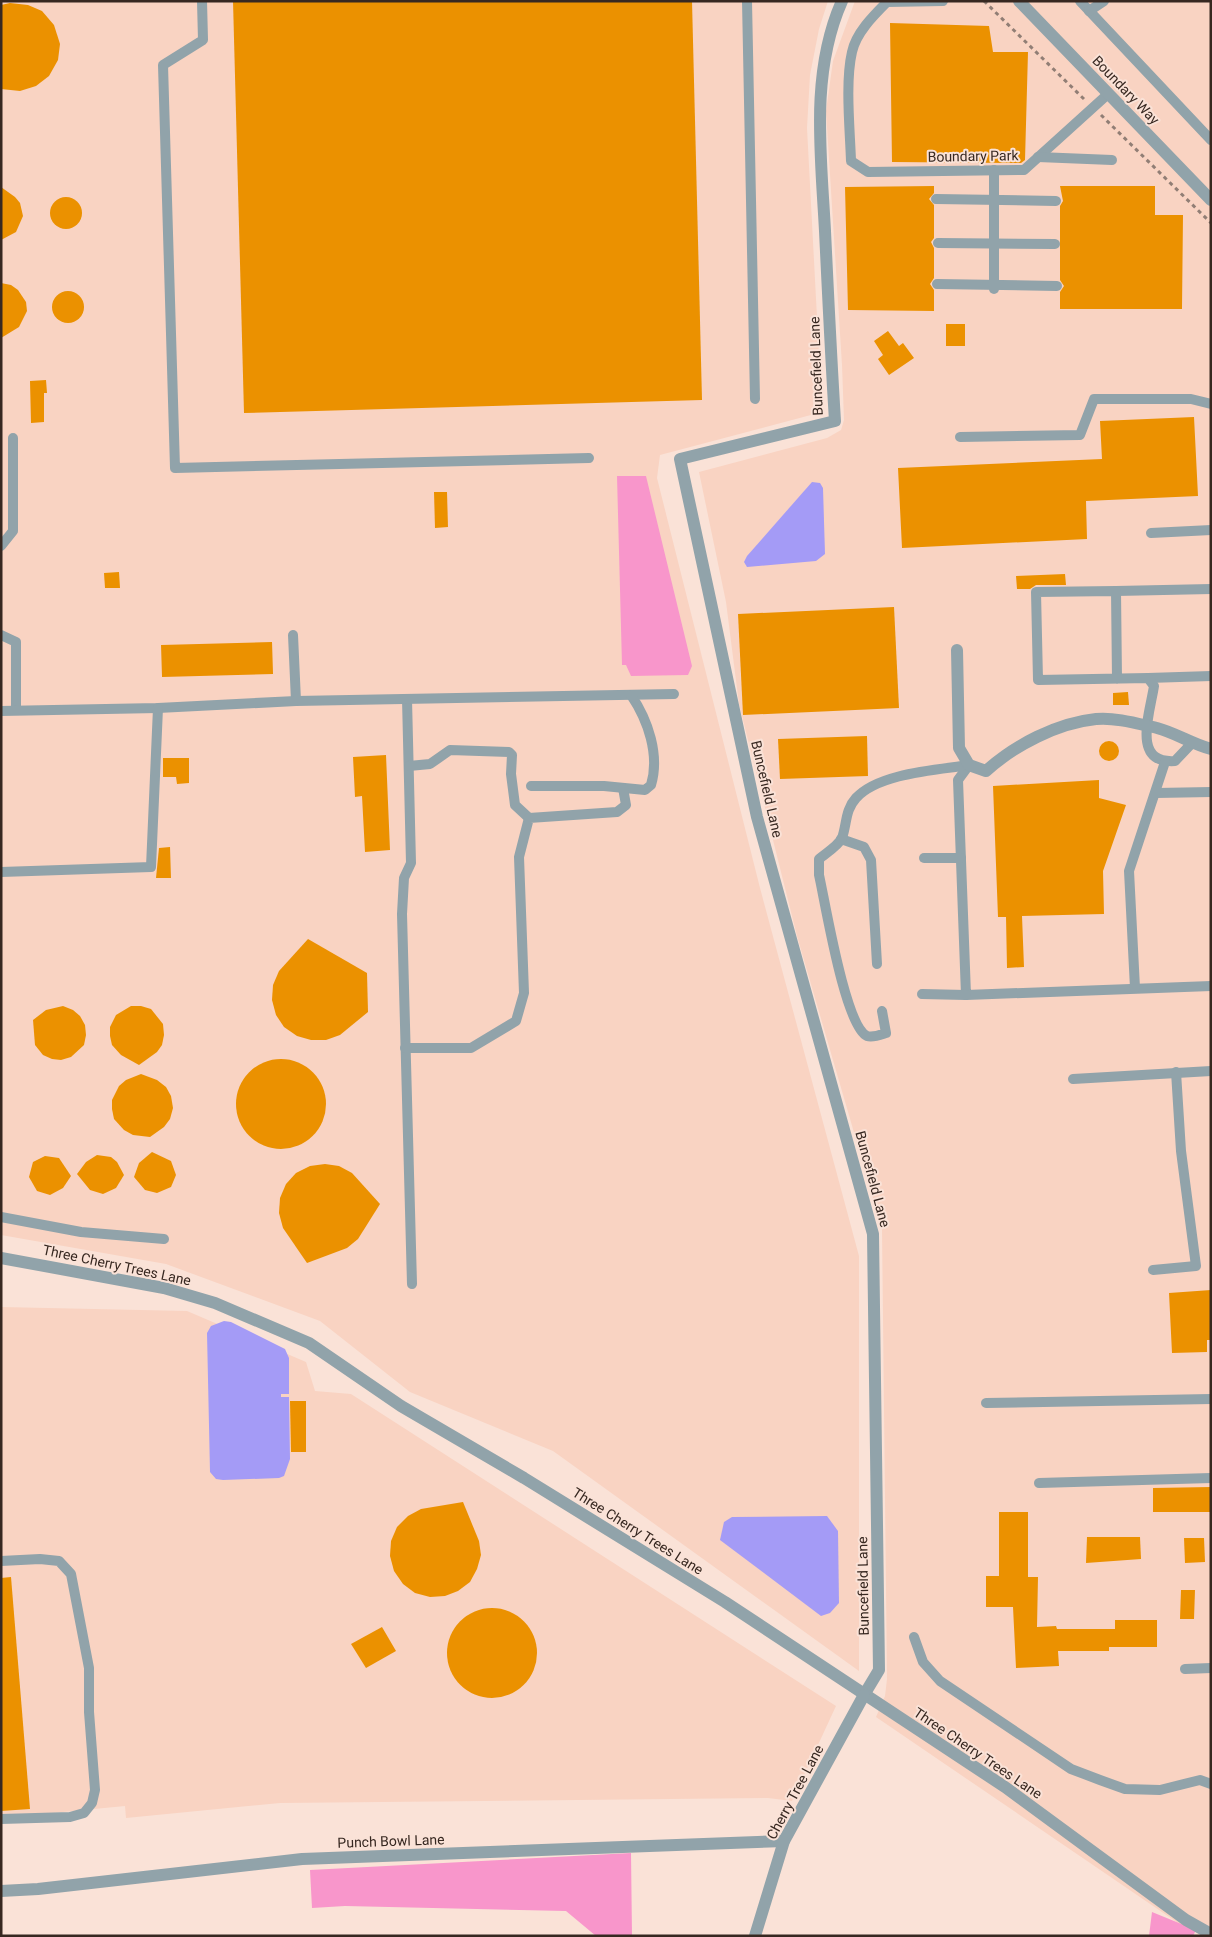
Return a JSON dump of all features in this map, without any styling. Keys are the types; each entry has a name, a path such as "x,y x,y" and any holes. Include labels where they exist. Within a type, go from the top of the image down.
{"street":[{"name":"Buncefield Lane","path":"842,1 832,23 826,46 819,125 835,421 680,459 757,817 873,1234 879,1670 864,1695"},
{"name":"Boundary Way","path":"1019,1 1211,200"},
{"path":"957,650 959,748 969,765 986,772 1000,759 1039,737 1066,725 1098,719 1147,726 1211,749"},
{"name":"Three Cherry Trees Lane","path":"1,1258 164,1288 215,1303 309,1343 401,1406 524,1478 708,1592 1005,1787 1186,1920 1211,1934"},
{"name":"Cherry Tree Lane","path":"755,1936 784,1841 864,1695"},
{"name":"Punch Bowl Lane","path":"1,1891 38,1889 302,1859 784,1841"}],"lane":[{"path":"202,1 203,40 163,65 175,468 589,458"},
{"path":"747,1 755,399"},
{"name":"Boundary Park","path":"943,1 887,2 868,21 852,51 850,76 851,161 868,172 1024,170 1108,94"},
{"path":"1080,1 1210,136"},
{"path":"1089,11 1104,1"},
{"path":"1038,157 1112,160"},
{"path":"994,170 994,288"},
{"path":"936,199 1056,201"},
{"path":"938,243 1055,244"},
{"path":"937,284 994,288 1057,286"},
{"path":"960,437 1080,435 1094,399 1191,398 1211,404"},
{"path":"1,546 13,531 13,438"},
{"path":"1151,533 1211,530"},
{"path":"1211,589 1036,592 1038,680 1211,676"},
{"path":"1116,590 1117,679"},
{"path":"1,635 16,642 16,710"},
{"path":"292,635 296,701"},
{"path":"1148,678 1154,686 1147,726 1147,748 1154,758 1164,762 1174,761 1193,742"},
{"path":"1,710 158,708 296,701 674,694"},
{"path":"531,786 645,790 651,785 654,777 649,728 642,710 631,695"},
{"path":"407,699 411,863 404,878 402,914 412,1284"},
{"path":"1,872 152,867 158,708"},
{"path":"409,766 430,764 450,750 509,752 512,755 511,774 515,805 529,818 618,812 626,805 623,788"},
{"path":"1135,988 1129,871 1156,793 1164,762"},
{"path":"882,1011 886,1033 873,1037 866,1035 855,1021 831,935 818,864 819,859 841,839 846,814 856,798 877,784 930,770 969,765"},
{"path":"966,995 958,780 969,765"},
{"path":"1156,793 1211,792"},
{"path":"405,1048 471,1048 516,1021 524,993 519,857 529,818"},
{"path":"841,839 864,847 871,860 877,964"},
{"path":"924,858 961,858"},
{"path":"922,994 966,995 1211,986"},
{"path":"1073,1079 1211,1071"},
{"path":"1153,1270 1196,1266 1181,1151 1176,1072"},
{"path":"1,1217 81,1232 164,1239"},
{"path":"986,1403 1211,1399"},
{"path":"1039,1483 1211,1478"},
{"path":"1,1561 40,1559 59,1561 72,1574 90,1668 89,1712 95,1790 92,1802 84,1813 70,1817 1,1819"},
{"path":"914,1638 923,1662 940,1681 1071,1769 1125,1789 1160,1790 1200,1780 1211,1784"},
{"path":"1185,1669 1211,1668"}],"shaded area":[{"path":"1,1 828,1 819,29 810,75 807,128 822,412 660,455 657,478 760,888 859,1256 859,1671 553,1451 410,1392 320,1321 166,1264 1,1235"},
{"path":"855,1 1211,1 1211,1933 1181,1925 876,1717 885,1696 887,1679 882,1229 797,936 739,704 726,602 699,472 827,438 841,430 844,420 842,365 826,111 833,61"},
{"path":"617,476 646,476 692,666 688,675 631,676 626,665 622,665"},
{"path":"812,482 820,483 823,488 825,554 816,561 747,567 744,562 747,556"},
{"path":"1,1307 187,1311 306,1362 315,1391 351,1394 836,1706 792,1801 768,1798 280,1803 126,1818 125,1806 1,1818"},
{"path":"224,1321 231,1322 285,1349 289,1358 289,1394 281,1394 281,1397 289,1397 290,1459 284,1476 279,1478 223,1480 216,1479 210,1472 207,1333 211,1326"},
{"path":"827,1516 838,1531 839,1603 830,1613 821,1616 720,1540 724,1522 732,1517"},
{"path":"631,1853 632,1936 596,1936 566,1911 345,1906 312,1908 310,1870"},
{"path":"1152,1912 1196,1930 1193,1936 1149,1936"}],"building":[{"path":"233,1 692,1 702,400 244,413"},
{"path":"10,3 28,5 42,11 54,25 60,44 58,60 49,76 36,86 20,91 1,89 1,5"},
{"path":"890,23 989,26 993,52 1028,52 1025,160 1021,163 892,162"},
{"path":"934,186 934,193 929,199 934,205 934,238 931,242 934,248 934,278 930,284 934,290 934,311 848,310 845,187"},
{"path":"1060,186 1155,186 1155,215 1183,215 1182,309 1060,309 1060,292 1064,286 1060,280 1060,206 1063,201"},
{"path":"1,187 20,203 23,216 16,232 1,240"},
{"path":"66,197 72,198 77,202 81,207 81,219 77,224 72,228 66,229 60,228 55,224 51,219 50,213 51,207 55,202 60,198"},
{"path":"1,283 11,285 18,290 26,302 27,311 19,327 1,338"},
{"path":"68,291 74,292 79,296 83,301 83,313 79,318 74,322 68,323 62,322 57,318 53,313 52,307 53,301 57,296 62,292"},
{"path":"946,324 965,324 965,346 946,346"},
{"path":"888,331 899,346 903,343 914,358 889,375 878,359 883,355 874,341"},
{"path":"46,380 47,393 44,393 44,422 31,423 30,381"},
{"path":"1194,417 1198,496 1086,501 1087,539 902,548 898,468 1102,459 1100,421"},
{"path":"434,492 447,492 448,527 435,528"},
{"path":"119,572 120,588 105,588 104,573"},
{"path":"1065,574 1066,585 1036,585 1030,589 1017,589 1016,576"},
{"path":"894,607 899,708 743,715 738,614"},
{"path":"272,642 273,674 162,677 161,645"},
{"path":"1128,692 1129,705 1113,705 1113,693"},
{"path":"867,736 868,776 780,779 778,739"},
{"path":"1105,741 1113,741 1119,747 1119,755 1113,761 1105,761 1099,755 1099,747"},
{"path":"386,755 390,850 365,852 362,796 355,797 353,757"},
{"path":"163,758 189,758 189,783 177,784 176,777 163,777"},
{"path":"1099,780 1099,798 1126,805 1103,871 1104,914 1022,916 1024,967 1007,968 1006,917 998,917 993,786"},
{"path":"170,847 171,878 156,878 159,848"},
{"path":"308,939 367,973 368,1012 340,1035 326,1040 311,1040 297,1036 284,1027 276,1015 272,1000 273,985 279,971"},
{"path":"63,1006 73,1010 80,1016 85,1025 84,1045 71,1057 61,1060 52,1059 43,1055 35,1045 33,1020 46,1010"},
{"path":"131,1006 151,1009 163,1024 164,1035 162,1045 157,1052 139,1065 121,1055 112,1045 110,1036 110,1027 116,1015"},
{"path":"281,1059 298,1062 313,1072 323,1087 326,1104 323,1121 313,1136 298,1146 281,1149 264,1146 249,1136 239,1121 236,1104 239,1087 249,1072 264,1062"},
{"path":"141,1074 157,1080 166,1087 171,1096 173,1108 170,1119 164,1127 150,1137 133,1135 124,1130 114,1119 112,1109 112,1100 119,1086 126,1080"},
{"path":"152,1152 171,1161 176,1175 171,1187 157,1193 145,1190 134,1177 139,1163"},
{"path":"97,1155 111,1157 117,1162 124,1175 116,1188 103,1194 90,1190 77,1174 86,1162"},
{"path":"45,1156 59,1158 71,1176 63,1188 50,1195 37,1191 29,1177 33,1162"},
{"path":"325,1164 339,1166 352,1173 380,1204 358,1239 347,1248 307,1263 283,1228 279,1213 280,1198 286,1184 296,1173 310,1166"},
{"path":"1211,1290 1211,1340 1207,1340 1207,1352 1172,1353 1169,1293"},
{"path":"290,1401 306,1401 306,1452 291,1452"},
{"path":"1211,1487 1211,1512 1153,1512 1153,1488"},
{"path":"463,1502 479,1541 481,1555 477,1569 470,1582 458,1591 445,1596 430,1597 415,1593 403,1584 394,1571 390,1556 391,1541 397,1527 408,1516 421,1509"},
{"path":"999,1512 1028,1512 1028,1577 1038,1577 1037,1627 1115,1629 1115,1620 1157,1620 1157,1647 1109,1647 1109,1651 1058,1651 1059,1666 1016,1668 1013,1607 986,1607 986,1576 999,1576"},
{"path":"1087,1537 1140,1537 1141,1559 1086,1563"},
{"path":"1184,1538 1204,1538 1205,1562 1185,1563"},
{"path":"11,1577 30,1809 1,1811 1,1578"},
{"path":"1181,1590 1195,1590 1194,1619 1180,1619"},
{"path":"492,1608 509,1611 524,1621 534,1636 537,1653 534,1670 524,1685 509,1695 492,1698 475,1695 460,1685 450,1670 447,1653 450,1636 460,1621 475,1611"},
{"path":"382,1627 396,1651 366,1668 351,1644"}]}
